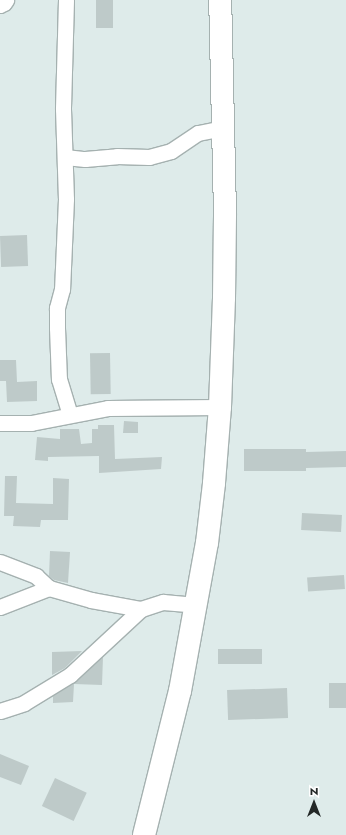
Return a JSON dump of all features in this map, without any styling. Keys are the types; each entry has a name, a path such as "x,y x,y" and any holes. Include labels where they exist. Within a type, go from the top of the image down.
{"main road":[{"path":"144,835 180,691 196,605 207,543 220,407 224,290 223,128 220,0"}],"street":[{"path":"0,5 6,0"},
{"path":"66,0 63,109 66,199 62,289 57,308 57,328 59,378 70,414"},
{"path":"65,156 86,159 117,156 149,157 171,151 198,133 223,128"},
{"path":"0,423 31,423 70,414 108,408 220,407"},
{"path":"0,562 36,576 49,588 103,602 141,609"},
{"path":"0,607 49,588"},
{"path":"0,711 24,703 70,675 141,609 163,602 196,605"}],"building":[{"path":"96,0 113,0 113,28 96,28"},
{"path":"27,235 28,266 1,267 0,236"},
{"path":"90,353 110,353 111,394 91,394"},
{"path":"0,360 16,360 17,382 37,381 37,401 7,402 6,381 0,381"},
{"path":"124,421 138,422 138,433 123,433"},
{"path":"98,425 114,425 115,459 162,457 161,469 99,473 99,456 48,457 48,461 35,460 37,437 60,439 60,429 79,429 81,444 92,443 92,429 98,429"},
{"path":"244,449 306,449 306,452 346,451 346,467 306,468 306,471 244,471"},
{"path":"5,476 17,476 16,503 53,504 53,478 69,479 68,520 41,520 40,527 13,526 14,516 4,516"},
{"path":"302,513 342,515 341,532 301,530"},
{"path":"50,551 70,552 68,583 54,580 49,576"},
{"path":"344,575 345,589 308,592 307,578"},
{"path":"218,649 262,649 262,664 218,664"},
{"path":"82,651 65,668 52,675 52,652"},
{"path":"103,657 102,685 74,684 73,702 53,703 53,696 76,682"},
{"path":"329,683 346,683 346,708 329,708"},
{"path":"287,688 288,718 228,720 227,690"},
{"path":"0,754 29,766 21,785 0,777"},
{"path":"55,778 87,793 74,821 42,806"}]}
